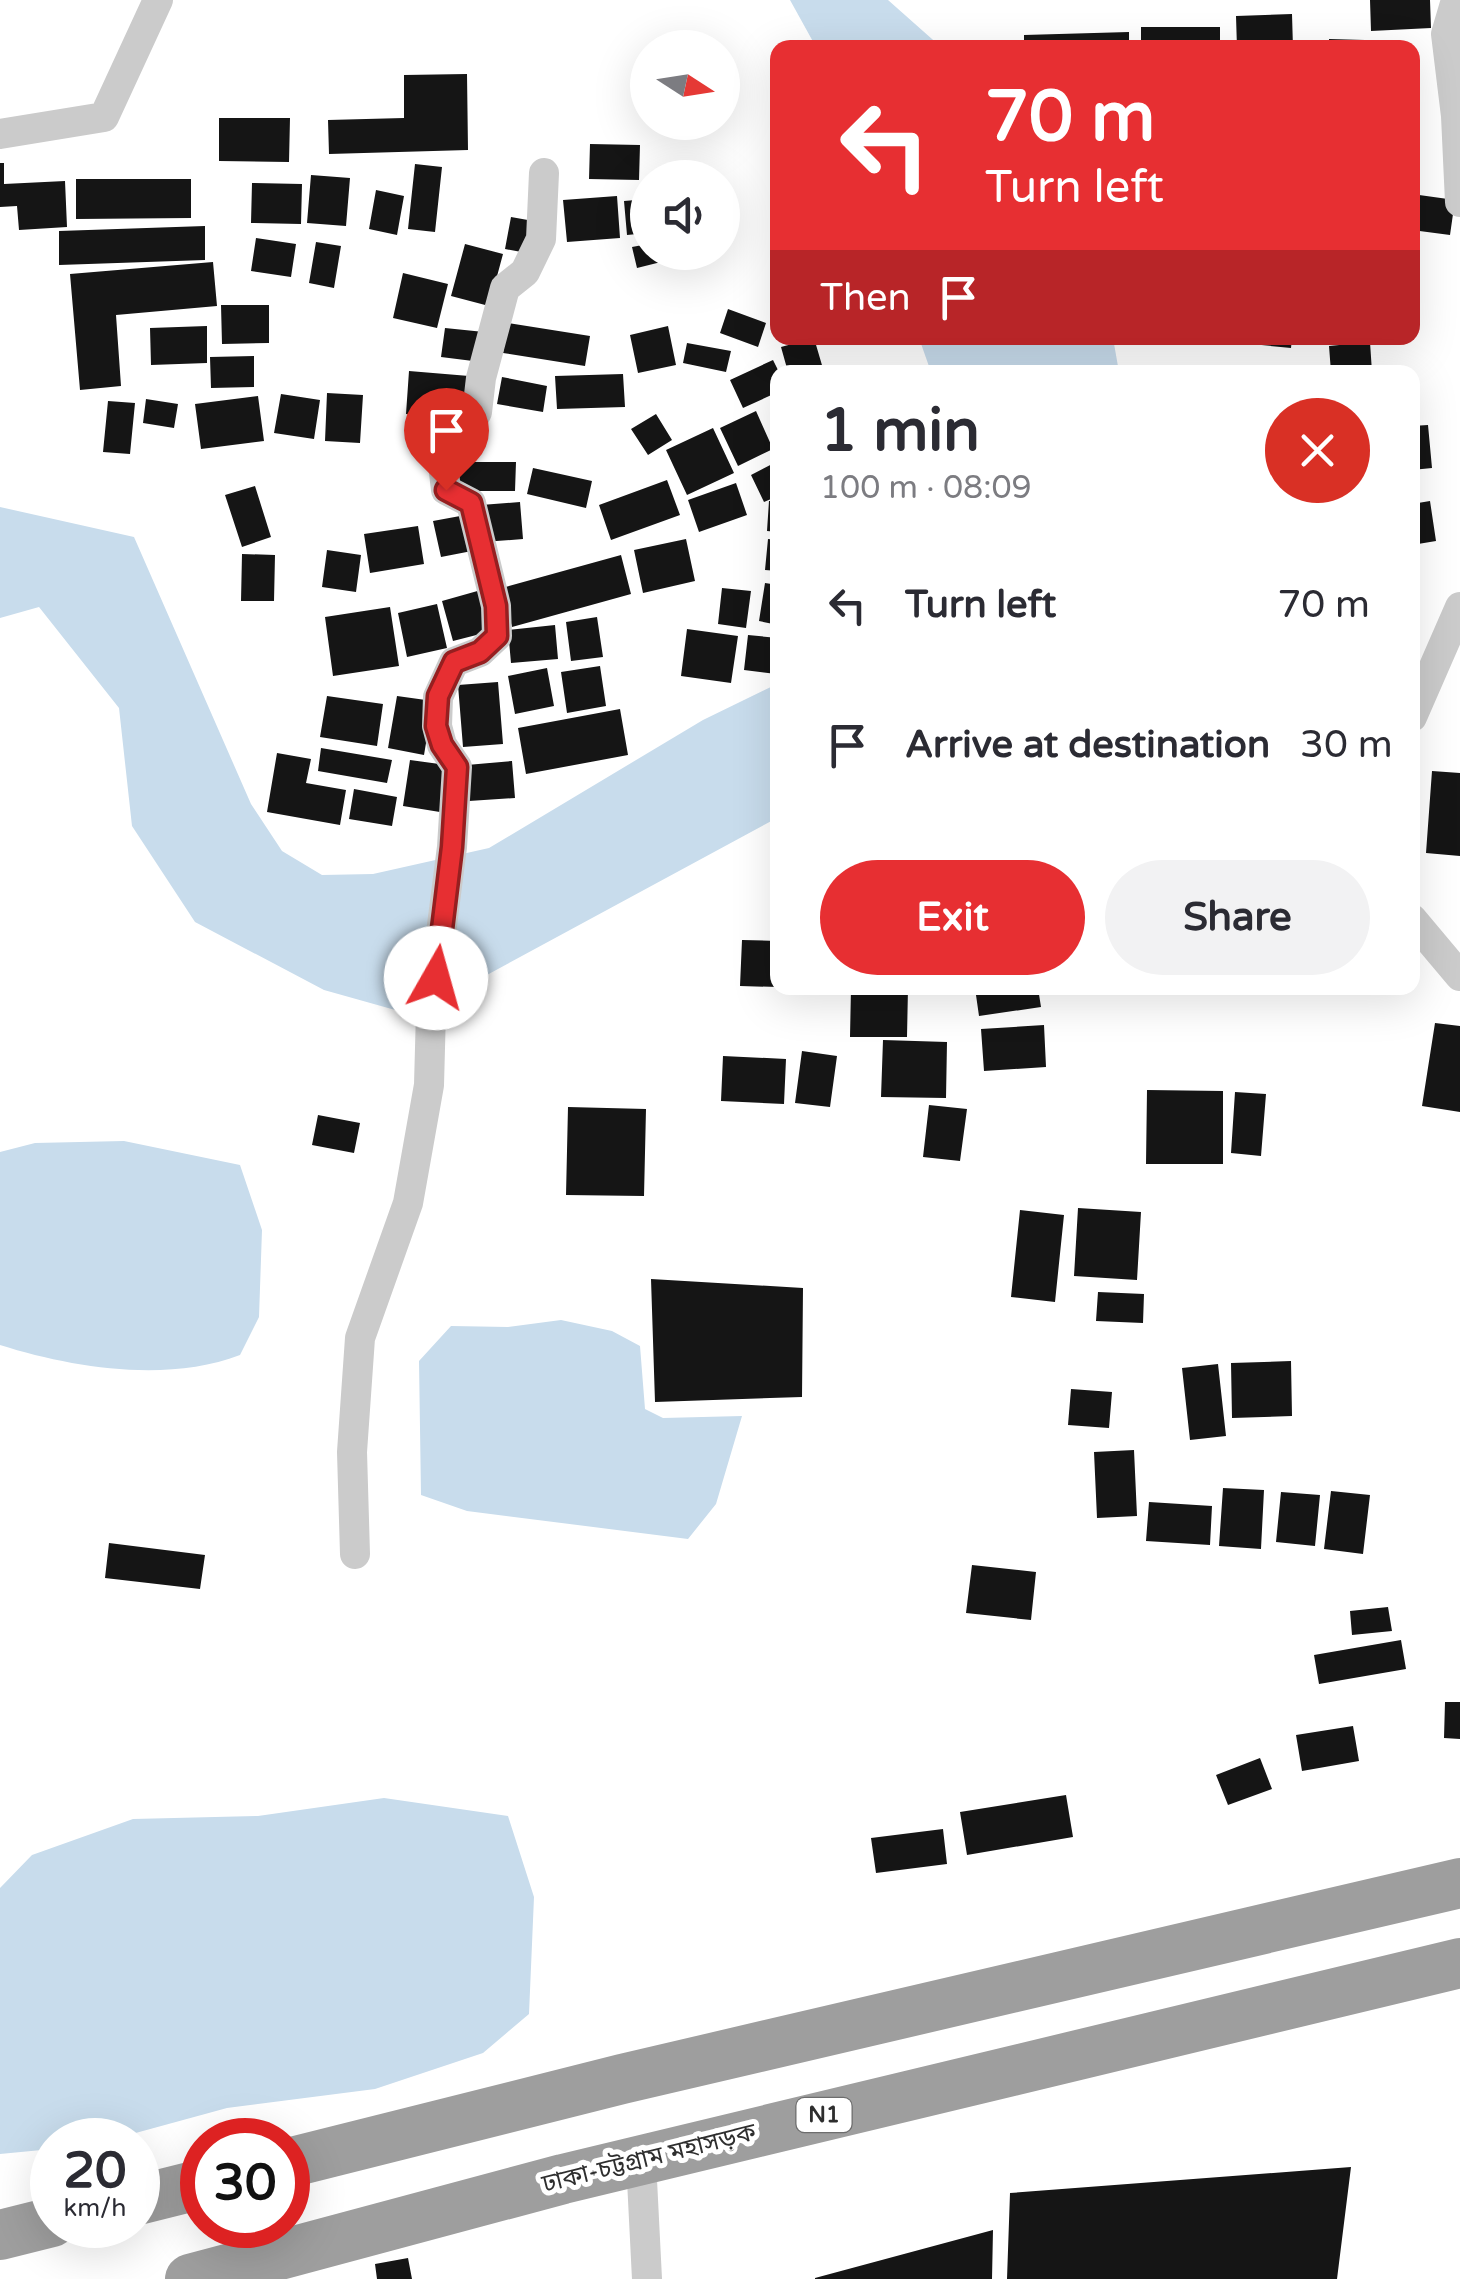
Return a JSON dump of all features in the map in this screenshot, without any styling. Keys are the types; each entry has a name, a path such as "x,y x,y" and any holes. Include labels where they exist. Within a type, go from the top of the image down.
{"highway":[{"path":"310,2157 622,2079 1460,1883"},
{"name":"ঢাকা-চট্টগ্রাম মহাসড়ক","path":"190,2279 641,2160 1460,1963"},
{"path":"0,2235 30,2228"}],"street":[{"path":"0,134 104,118 158,0"},
{"path":"1456,0 1446,34 1456,116 1460,202"},
{"path":"355,1554 352,1452 360,1338 408,1203 429,1084 431,1011 452,847 457,767 442,745 436,726 438,696 454,662 480,652 497,636 496,606 476,517 471,503 446,490 444,464 452,439 468,428 477,412 481,378 505,288 534,259 541,238 544,174"},
{"path":"1420,699 1460,607"},
{"path":"1420,928 1460,976"},
{"path":"641,2160 647,2279"}],"water":[{"path":"790,0 888,0 933,40 812,40"},
{"path":"921,345 1114,345 1118,365 929,365"},
{"path":"0,507 134,537 251,804 282,851 322,875 373,874 489,848 703,720 770,687 770,822 413,1015 324,990 195,922 132,826 119,708 39,607 0,618"},
{"path":"124,1141 240,1165 262,1230 259,1317 240,1355 182,1368 120,1369 58,1360 0,1345 0,1152 35,1143"},
{"path":"561,1320 612,1331 640,1346 645,1409 663,1418 742,1416 716,1504 688,1539 467,1511 421,1495 419,1361 451,1326 508,1327"},
{"path":"384,1798 508,1816 534,1897 529,2014 483,2053 375,2089 227,2108 160,2126 160,2118 30,2118 30,2151 0,2154 0,1888 32,1855 133,1819 258,1816"}],"building":[{"path":"1370,0 1430,0 1431,28 1371,31"},
{"path":"1292,14 1293,40 1237,40 1236,16"},
{"path":"1141,27 1220,27 1220,40 1141,40"},
{"path":"1129,32 1129,40 1024,40 1024,35"},
{"path":"467,74 468,150 329,154 328,120 404,118 404,75"},
{"path":"219,118 290,118 289,162 219,161"},
{"path":"590,144 640,145 640,160 630,160 630,180 589,179"},
{"path":"0,163 4,163 4,184 65,181 67,227 19,230 17,206 0,207"},
{"path":"415,164 442,167 435,232 408,229"},
{"path":"311,175 350,178 346,226 307,223"},
{"path":"76,179 191,179 191,218 76,219"},
{"path":"252,183 302,184 301,224 251,223"},
{"path":"376,190 404,196 397,235 369,229"},
{"path":"1420,195 1455,200 1450,235 1420,231"},
{"path":"617,196 620,238 567,242 563,200"},
{"path":"630,200 630,235 627,235 624,201"},
{"path":"511,217 539,222 532,254 505,249"},
{"path":"205,226 205,260 59,265 59,231"},
{"path":"256,238 296,244 291,277 251,271"},
{"path":"316,242 341,246 334,288 309,283"},
{"path":"465,244 503,254 489,306 451,296"},
{"path":"213,262 217,306 116,315 121,386 80,390 70,274"},
{"path":"403,273 448,284 437,328 393,318"},
{"path":"221,305 269,305 269,343 222,344"},
{"path":"728,309 766,323 758,347 720,333"},
{"path":"508,323 590,336 585,366 503,353"},
{"path":"207,326 207,363 151,365 150,328"},
{"path":"668,326 676,365 638,373 630,335"},
{"path":"445,328 484,332 481,362 441,357"},
{"path":"687,343 731,351 726,372 683,363"},
{"path":"816,345 822,365 786,365 781,347"},
{"path":"1370,345 1372,365 1330,365 1329,346"},
{"path":"254,356 254,387 211,388 210,357"},
{"path":"773,360 776,365 770,365 770,396 743,408 730,380"},
{"path":"409,371 469,376 466,419 406,414"},
{"path":"623,374 625,407 557,409 555,376"},
{"path":"502,377 547,386 543,412 497,404"},
{"path":"327,393 363,395 360,443 325,441"},
{"path":"281,394 320,400 314,439 274,433"},
{"path":"258,396 264,441 201,449 195,404"},
{"path":"146,399 178,404 174,428 143,423"},
{"path":"108,401 135,403 130,454 103,452"},
{"path":"756,411 770,450 738,466 720,428"},
{"path":"656,414 672,440 648,455 631,429"},
{"path":"1428,425 1432,468 1420,469 1420,426"},
{"path":"713,428 734,473 687,495 666,450"},
{"path":"456,462 516,462 515,491 455,491"},
{"path":"770,465 770,499 764,502 751,475"},
{"path":"533,468 592,481 586,508 527,494"},
{"path":"667,480 680,515 611,540 599,505"},
{"path":"736,483 747,515 699,532 688,500"},
{"path":"255,486 271,537 242,547 225,495"},
{"path":"1430,501 1436,541 1420,544 1420,503"},
{"path":"520,502 523,539 483,542 481,505"},
{"path":"471,514 477,550 441,557 433,521"},
{"path":"418,526 424,564 370,573 364,534"},
{"path":"686,539 695,581 643,593 634,550"},
{"path":"768,539 770,539 770,570 765,570"},
{"path":"327,550 361,555 356,592 322,587"},
{"path":"242,554 275,555 274,601 241,601"},
{"path":"621,555 631,594 512,627 502,588"},
{"path":"765,583 770,584 770,623 759,621"},
{"path":"722,588 751,591 746,628 718,624"},
{"path":"481,590 492,631 453,641 442,601"},
{"path":"437,604 447,648 407,657 398,613"},
{"path":"390,607 399,666 333,676 325,617"},
{"path":"597,617 603,657 571,661 566,622"},
{"path":"555,625 558,659 511,663 508,630"},
{"path":"687,629 738,636 731,683 681,676"},
{"path":"748,635 770,637 770,673 744,670"},
{"path":"600,666 606,706 567,713 561,672"},
{"path":"547,668 554,706 515,714 508,676"},
{"path":"498,682 503,744 463,747 458,685"},
{"path":"327,696 383,704 377,746 320,737"},
{"path":"397,696 433,701 424,755 388,748"},
{"path":"620,709 628,755 526,774 518,728"},
{"path":"321,748 392,760 387,783 318,771"},
{"path":"277,753 311,759 306,783 346,790 340,825 267,812"},
{"path":"410,760 454,766 446,813 403,806"},
{"path":"512,761 515,798 469,801 467,765"},
{"path":"1432,771 1460,773 1460,856 1426,853"},
{"path":"354,789 397,797 392,826 349,819"},
{"path":"742,940 770,941 770,987 740,986"},
{"path":"851,995 908,995 907,1037 850,1037"},
{"path":"976,995 1039,995 1041,1007 979,1016"},
{"path":"1435,1023 1460,1026 1460,1112 1422,1106"},
{"path":"1044,1025 1046,1067 984,1071 981,1029"},
{"path":"883,1040 947,1042 946,1098 881,1097"},
{"path":"802,1051 837,1056 830,1107 795,1103"},
{"path":"723,1056 786,1059 784,1104 721,1101"},
{"path":"1147,1090 1223,1091 1223,1164 1146,1164"},
{"path":"1235,1092 1266,1094 1261,1156 1231,1153"},
{"path":"929,1105 967,1109 960,1161 923,1157"},
{"path":"568,1107 646,1109 644,1196 566,1195"},
{"path":"318,1115 360,1123 354,1153 312,1145"},
{"path":"1078,1208 1141,1212 1137,1280 1074,1276"},
{"path":"1020,1210 1064,1215 1055,1302 1011,1297"},
{"path":"651,1279 803,1288 802,1397 655,1402"},
{"path":"1098,1292 1144,1294 1143,1323 1096,1321"},
{"path":"1291,1361 1292,1416 1232,1418 1231,1363"},
{"path":"1218,1364 1226,1436 1190,1440 1182,1368"},
{"path":"1071,1389 1112,1392 1109,1428 1068,1425"},
{"path":"1134,1450 1137,1516 1097,1518 1094,1452"},
{"path":"1223,1488 1264,1490 1261,1549 1219,1546"},
{"path":"1331,1491 1370,1495 1363,1554 1324,1549"},
{"path":"1281,1492 1320,1495 1315,1546 1276,1542"},
{"path":"1149,1502 1212,1506 1210,1545 1146,1541"},
{"path":"109,1543 205,1555 200,1589 105,1578"},
{"path":"972,1565 1036,1572 1031,1620 966,1613"},
{"path":"1388,1607 1392,1631 1352,1635 1350,1611"},
{"path":"1401,1640 1406,1669 1319,1684 1314,1655"},
{"path":"1445,1702 1460,1702 1460,1739 1444,1738"},
{"path":"1353,1726 1359,1761 1302,1771 1296,1735"},
{"path":"1260,1758 1272,1789 1228,1805 1216,1775"},
{"path":"1066,1795 1073,1837 967,1855 960,1812"},
{"path":"943,1829 947,1864 876,1873 871,1838"},
{"path":"1351,2167 1337,2279 1007,2279 1010,2193"},
{"path":"993,2230 992,2279 815,2279 815,2278"},
{"path":"408,2258 412,2279 377,2279 375,2264"}],"route":[{"path":"436,978 457,767 442,745 436,726 438,696 454,662 480,652 497,636 496,606 471,503 446,490"}]}
